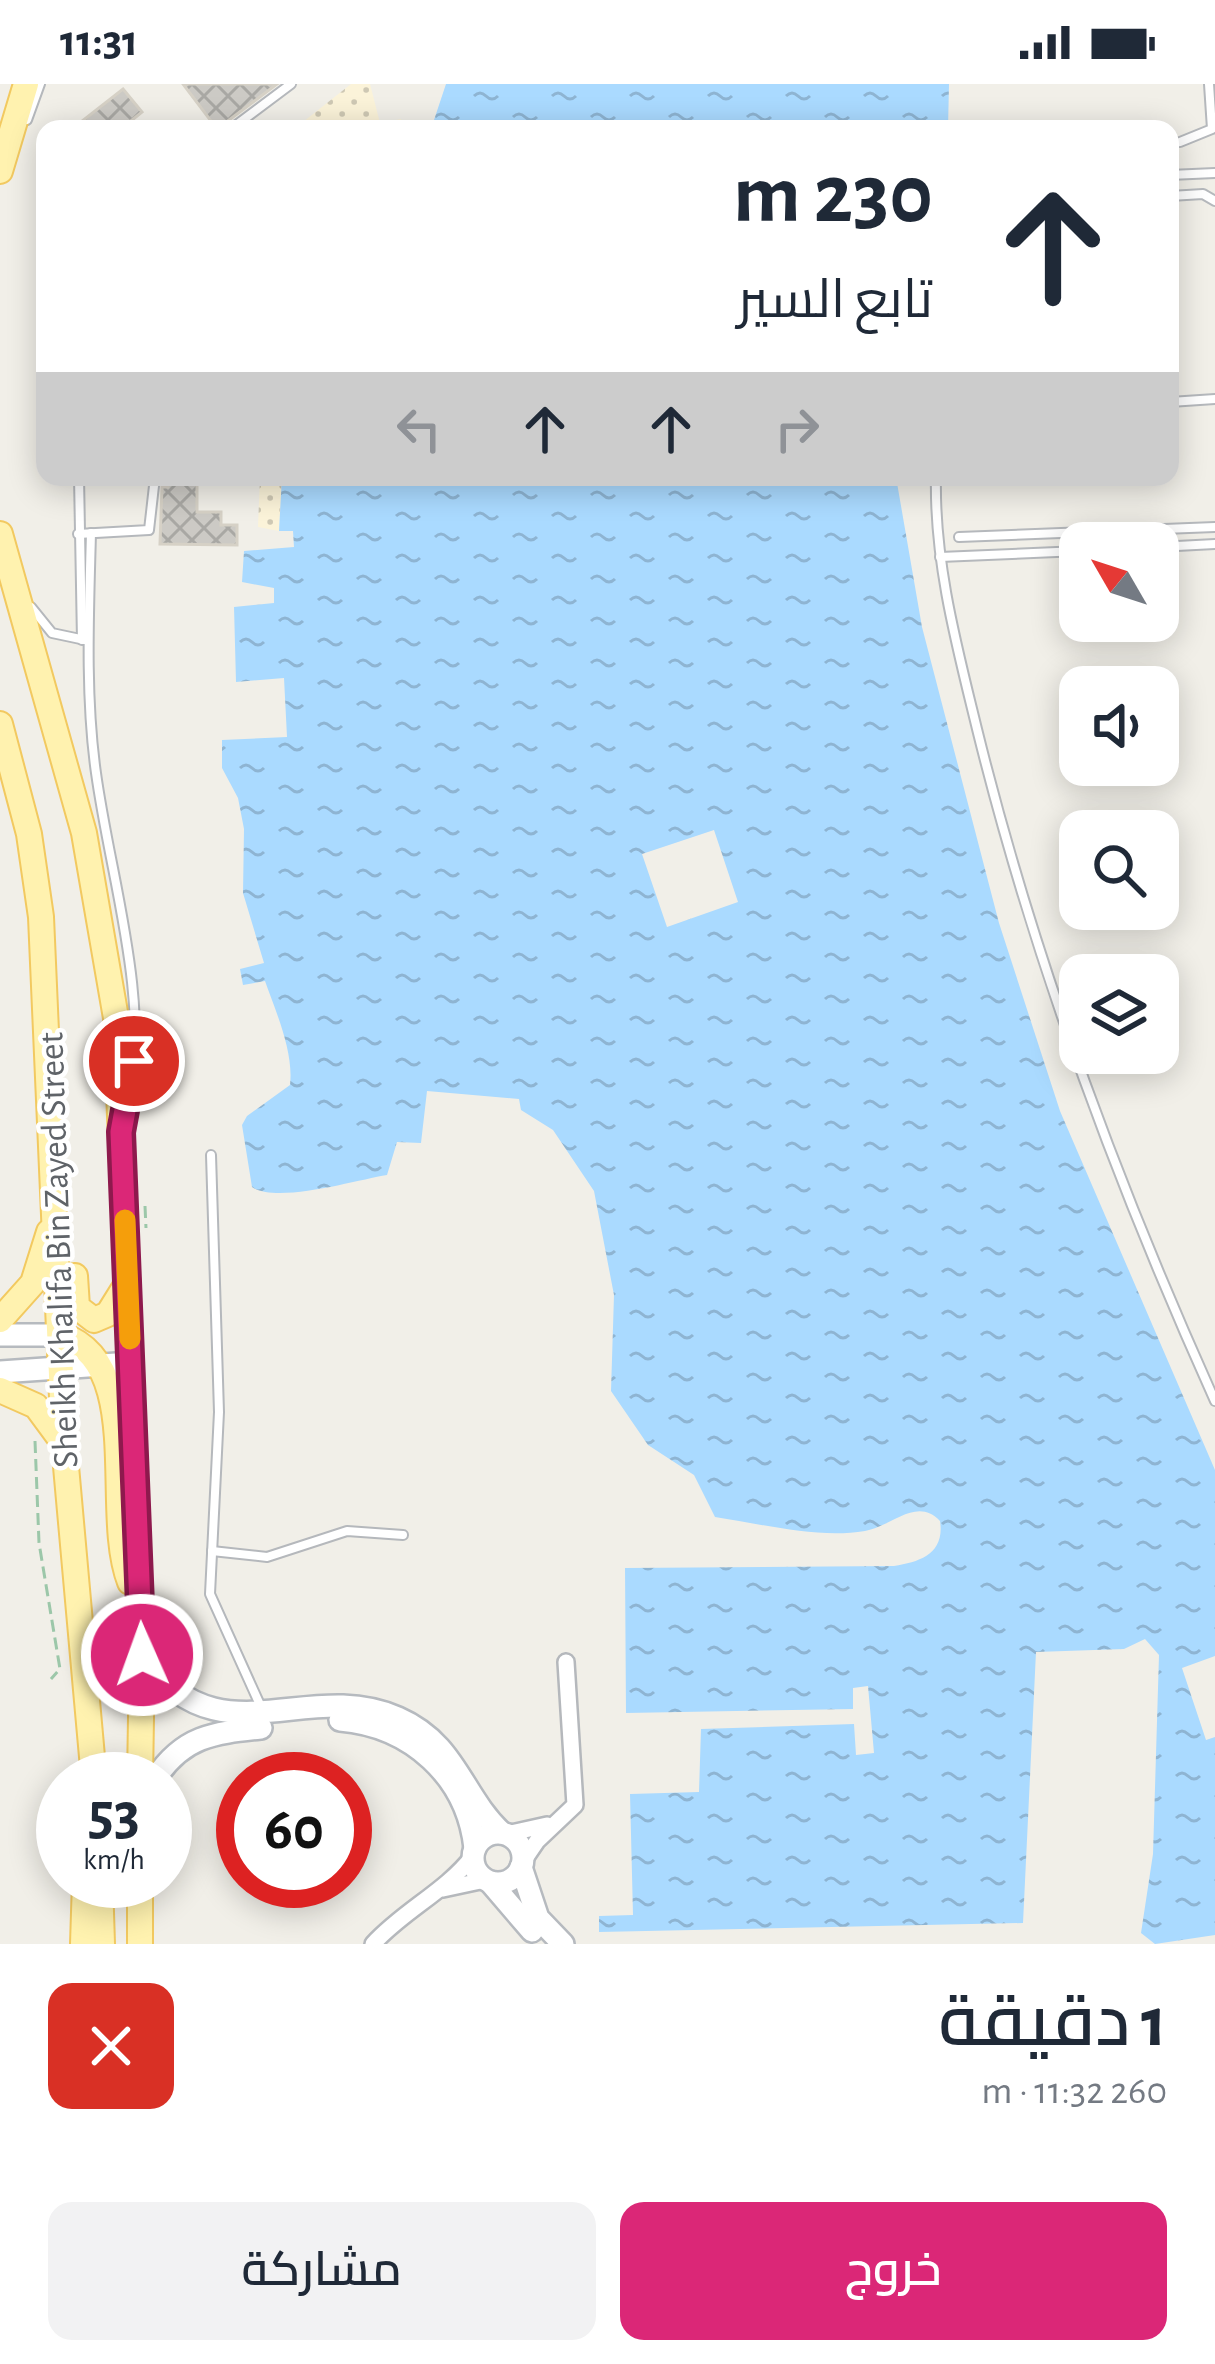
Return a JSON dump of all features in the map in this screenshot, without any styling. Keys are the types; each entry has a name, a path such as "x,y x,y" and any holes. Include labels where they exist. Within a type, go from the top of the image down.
{"main road":[{"path":"0,171 26,84"},
{"name":"Sheikh Khalifa Bin Zayed Street","path":"0,534 93,875 116,1018 142,1655 140,1752"},
{"name":"Sheikh Khalifa Bin Zayed Street","path":"0,724 36,875 50,1085 64,1444 92,1752"},
{"path":"50,1085 69,1141 80,1314 102,1318 128,1282"},
{"path":"0,1320 33,1283 56,1207"},
{"path":"61,1335 86,1346 104,1365 112,1400 120,1544 140,1604"},
{"path":"0,1390 36,1406 64,1444"},
{"path":"82,1944 84,1908"},
{"path":"101,1908 102,1944"},
{"path":"140,1908 140,1944"}],"street":[{"path":"0,1335 61,1335"},
{"path":"0,1372 131,1363"},
{"path":"142,1655 163,1680 203,1707 240,1716 345,1707 405,1721 449,1757 505,1833 520,1846 538,1918 563,1944"},
{"path":"373,1944 397,1919 440,1890 486,1835 556,1822 570,1814 575,1800 566,1662"},
{"path":"176,1752 208,1734 326,1720 361,1723 410,1742 437,1765 463,1799 474,1852 488,1881 544,1944"},
{"path":"440,1890 505,1882 556,1822"}],"lane":[{"path":"0,188 40,84"},
{"path":"243,120 291,84"},
{"path":"1180,142 1212,129 1209,84"},
{"path":"1179,174 1215,172"},
{"path":"1179,195 1203,194 1215,201"},
{"path":"1179,401 1215,399"},
{"path":"79,486 79,571 95,769 130,970 133,1079 121,1132"},
{"path":"78,534 148,530 154,486"},
{"path":"936,486 940,557 990,779 1034,933 1117,1167 1215,1401"},
{"path":"959,537 1215,527"},
{"path":"87,640 91,533"},
{"path":"1179,546 1215,544"},
{"path":"940,557 1059,551"},
{"path":"79,571 91,570"},
{"path":"16,595 46,630 87,640"},
{"path":"211,1155 218,1356 212,1606 253,1682 263,1714"},
{"path":"212,1551 267,1558 347,1531 404,1535"}],"path":[{"path":"34,1430 39,1543 60,1670 51,1679"}],"sand":[{"path":"351,84 370,84 379,120 305,120"},
{"path":"260,486 282,486 279,531 258,527"}],"water":[{"path":"446,84 949,84 948,120 434,120"},
{"path":"282,486 898,486 922,627 999,923 1060,1111 1215,1470 1215,1656 1182,1668 1206,1740 1215,1737 1215,1935 1155,1944 1141,1933 1153,1854 1159,1655 1145,1639 1124,1649 1036,1652 1023,1923 599,1932 599,1916 633,1915 630,1794 699,1792 701,1729 854,1724 856,1755 874,1753 868,1686 853,1688 853,1709 626,1713 625,1568 894,1566 929,1554 939,1541 940,1521 922,1511 865,1531 828,1533 715,1517 694,1475 648,1445 611,1391 614,1295 594,1191 553,1130 521,1110 519,1099 427,1091 421,1143 397,1142 387,1175 298,1192 264,1192 252,1187 242,1125 247,1116 290,1085 290,1072 283,1031 265,981 243,985 240,969 264,963 243,893 244,829 238,798 222,768 222,740 287,737 284,678 236,682 234,607 274,603 274,588 242,582 244,551 294,547 293,531 279,531","holes":["714,830 738,902 667,927 642,854"]}],"building":[{"path":"183,84 277,84 229,120 210,120"},
{"path":"123,89 142,112 132,120 83,120"},
{"path":"197,486 197,512 221,512 221,525 237,525 237,545 160,544 162,487"}],"slow traffic":[{"path":"125,1220 130,1339"}],"route":[{"path":"134,1061 121,1132 142,1655"}]}
